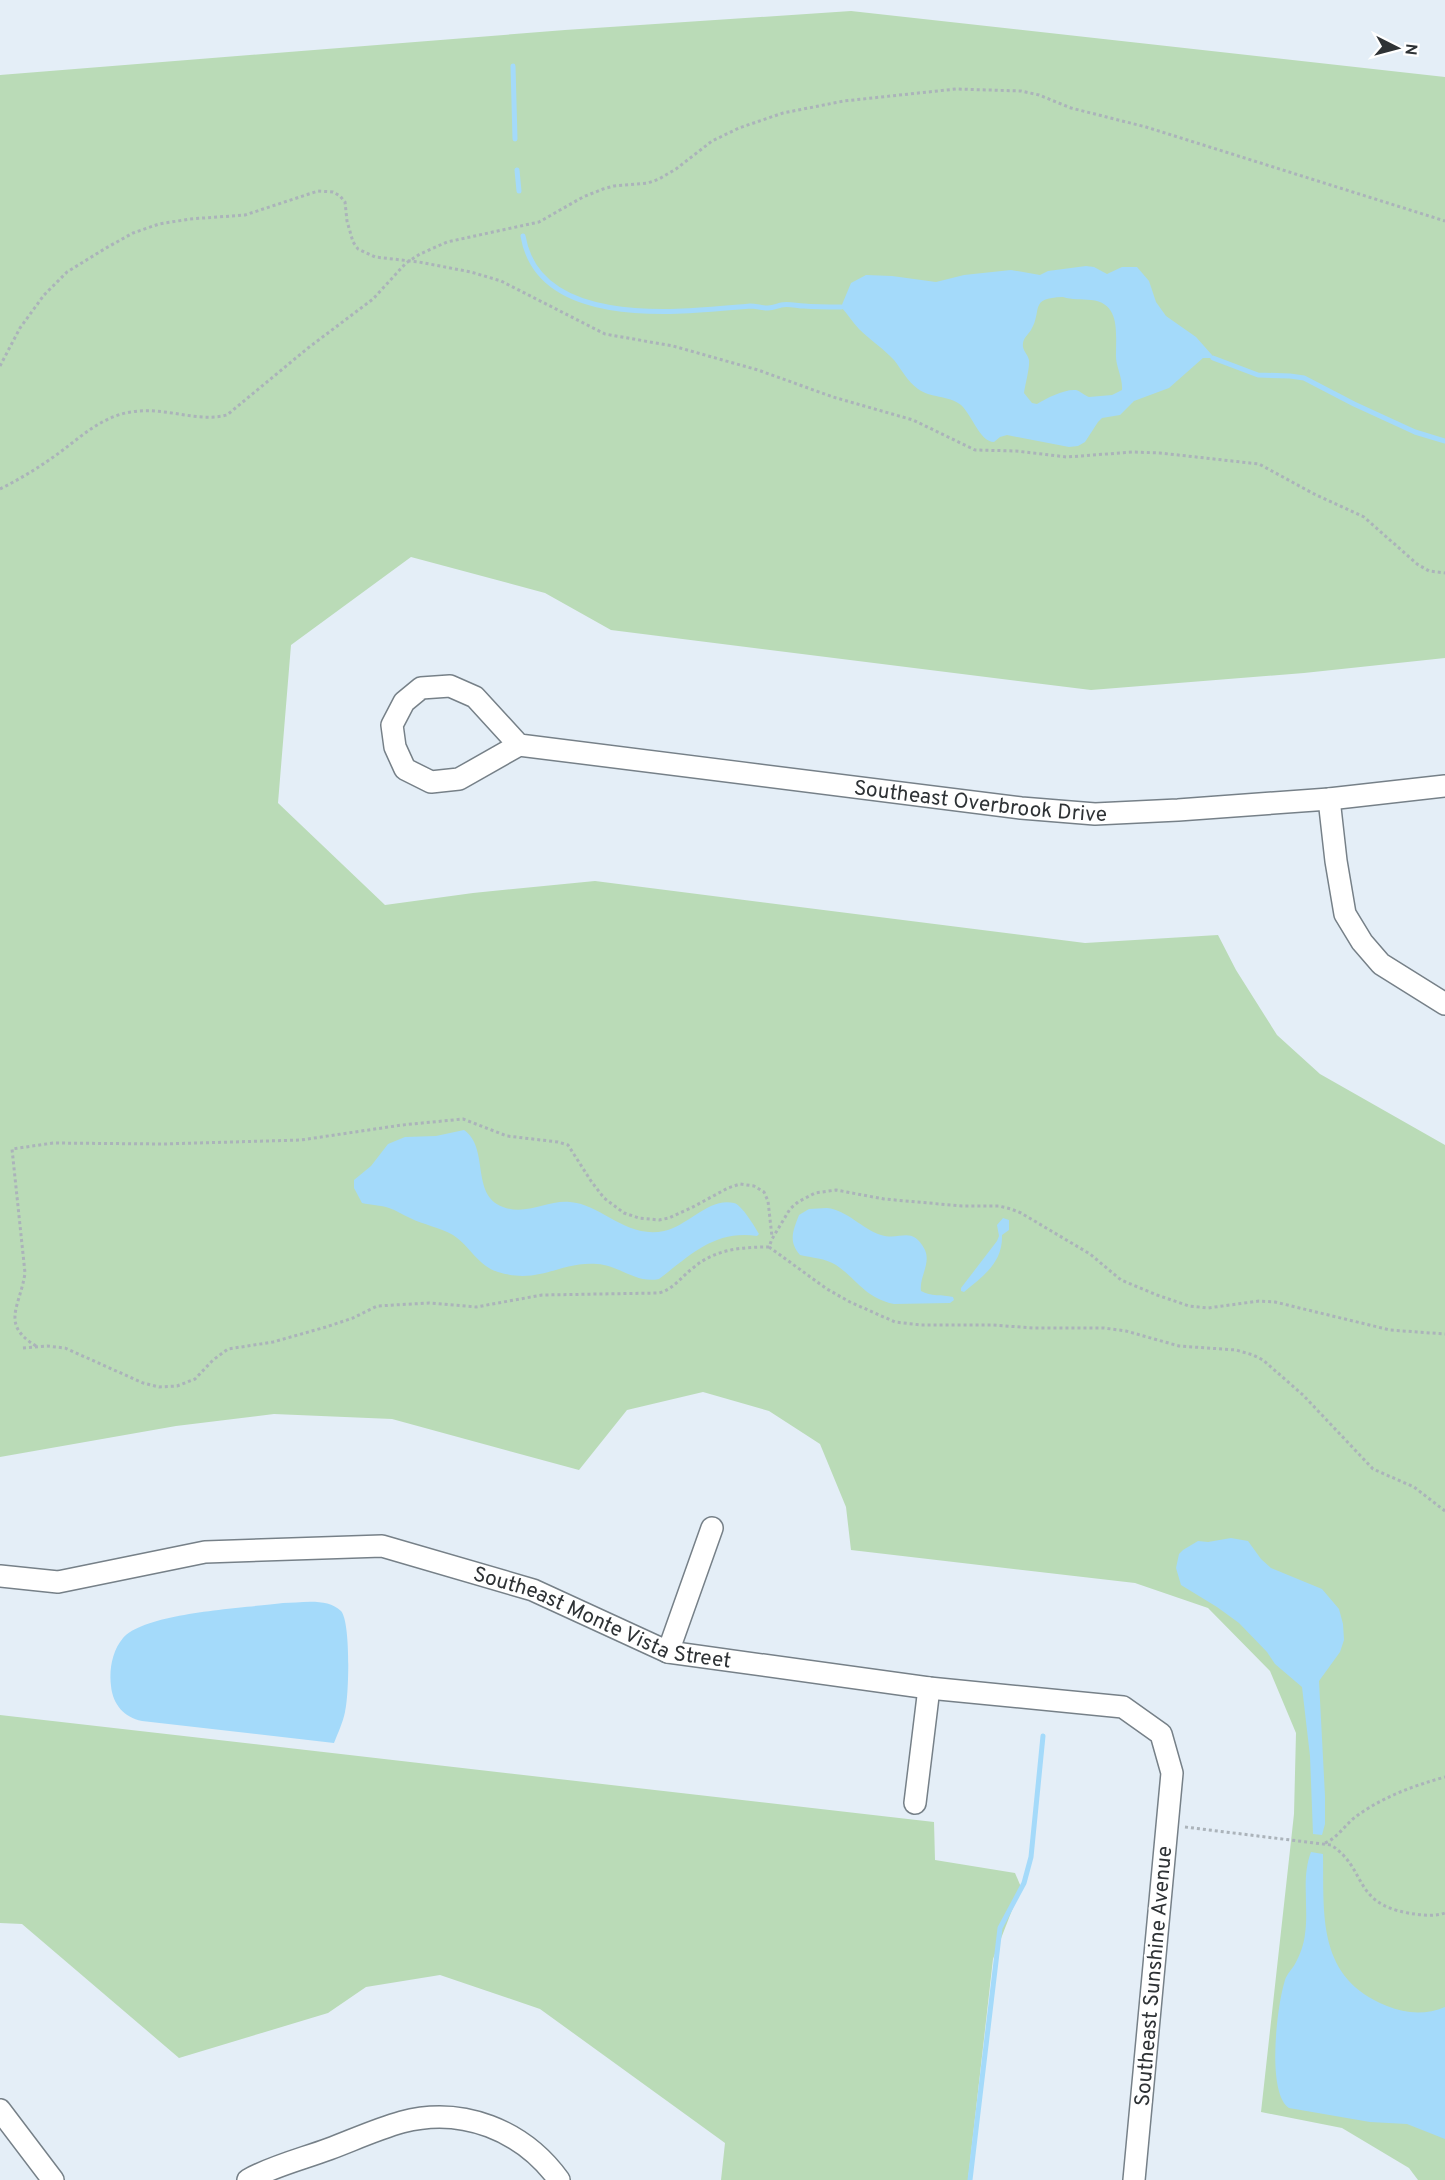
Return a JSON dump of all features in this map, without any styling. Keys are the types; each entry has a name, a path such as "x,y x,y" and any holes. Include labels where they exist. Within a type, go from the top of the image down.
{"street":[{"path":"450,686 475,697 519,745 459,779 431,782 405,769 395,747 392,725 404,702 421,688 450,686"},
{"name":"Southeast Overbrook Drive","path":"519,745 1022,808 1095,814 1329,799 1445,786"},
{"path":"1329,799 1335,861 1345,914 1362,942 1382,964 1445,1004"},
{"path":"668,1652 712,1528"},
{"name":"Southeast Monte Vista Street","path":"0,1576 58,1582 205,1552 381,1546 533,1590 668,1652 929,1688 1123,1707 1161,1734 1172,1773"},
{"path":"915,1803 929,1688"},
{"name":"Southeast Sunshine Avenue","path":"1134,2180 1172,1773"},
{"path":"0,2110 53,2180"},
{"path":"248,2180 402,2122 439,2116 473,2120 519,2139 551,2169 559,2180"}],"path":[{"path":"0,489 29,473 96,425 118,415 154,410 214,418 227,415 308,348 366,305 410,261 447,242 539,222 583,197 603,189 648,183 659,179 718,137 783,113 850,100 956,89 1008,89 1039,95 1071,108 1146,127 1445,221"},
{"path":"0,366 32,311 67,272 133,233 159,224 190,219 245,215 318,191 325,191 340,196 345,202 349,233 353,242 358,249 375,257 471,272 501,281 605,334 691,351 758,370 833,397 913,420 975,450 1067,457 1133,452 1160,453 1259,464 1316,495 1364,517 1417,564 1429,571 1445,573"},
{"path":"12,1304 24,1283 25,1274 12,1149 53,1143 163,1144 301,1140 402,1125 463,1119 507,1136 568,1145 604,1198 624,1213 639,1218 659,1220 669,1218 728,1188 740,1184 754,1186 764,1192 768,1201 772,1239"},
{"path":"770,1247 772,1239 790,1209 815,1193 826,1191 836,1190 884,1199 1006,1208 1016,1210 1083,1249 1121,1280 1189,1306 1209,1308 1259,1301 1275,1302 1377,1327 1412,1333 1445,1334"},
{"path":"23,1348 56,1346 72,1349 143,1383 159,1387 177,1386 195,1379 213,1360 228,1349 273,1342 326,1327 353,1318 377,1306 429,1303 476,1307 542,1295 652,1294 666,1291 692,1268 724,1251 770,1247 827,1289 895,1322 921,1325 1104,1328 1126,1331 1179,1346 1236,1350 1253,1355 1263,1360 1303,1395 1369,1466 1384,1475 1414,1487 1445,1511"},
{"path":"13,1332 38,1347"},
{"path":"1324,1844 1336,1836 1354,1817 1378,1801 1412,1786 1445,1777"},
{"path":"1167,1825 1324,1844 1338,1849 1365,1889 1378,1903 1394,1910 1410,1913 1426,1915 1445,1913"}],"green space":[{"path":"851,11 1445,77 1445,658 1304,673 1091,690 611,630 545,593 411,557 291,645 278,803 385,905 473,893 595,881 1085,943 1218,935 1236,970 1277,1035 1320,1074 1445,1145 1445,2180 1418,2180 1409,2168 1342,2128 1261,2112 1294,1814 1296,1733 1270,1671 1208,1608 1135,1583 851,1550 846,1507 820,1444 769,1411 703,1392 627,1410 579,1470 392,1419 274,1414 176,1426 0,1457 0,75 565,30"},
{"path":"0,1715 934,1822 935,1860 1015,1873 1021,1887 993,1959 968,2180 721,2180 725,2143 540,2009 440,1975 366,1987 328,2013 179,2058 22,1924 0,1923"}],"water":[{"path":"1086,266 1094,267 1107,274 1122,267 1137,267 1149,281 1156,302 1166,316 1196,337 1213,358 1203,358 1169,388 1134,401 1120,415 1102,418 1085,442 1078,446 1069,447 1007,435 994,442 984,438 961,405 923,392 914,386 894,360 859,329 841,307 851,283 866,275 936,282 964,275 1011,270 1040,275 1048,271","holes":["1063,297 1100,302 1112,312 1116,327 1116,358 1122,390 1112,395 1089,397 1071,390 1056,394 1037,404 1032,403 1024,393 1029,363 1023,342 1034,323 1038,306 1045,300"]},
{"path":"464,1130 472,1138 476,1148 487,1192 493,1201 503,1207 520,1210 570,1202 592,1208 626,1226 650,1232 673,1228 707,1208 725,1202 737,1205 759,1234 728,1237 704,1246 659,1279 643,1279 613,1267 597,1264 572,1266 526,1276 513,1275 491,1269 448,1232 392,1209 362,1203 354,1188 354,1180 371,1166 388,1144 405,1137 436,1136"},
{"path":"827,1208 841,1212 881,1235 906,1235 915,1238 925,1250 927,1260 921,1291 953,1297 954,1300 950,1303 894,1304 869,1293 836,1265 800,1255 793,1240 799,1215 809,1209"},
{"path":"1003,1218 1009,1220 1009,1230 1002,1235 995,1261 978,1280 964,1292 961,1291 997,1241 999,1236 997,1225"},
{"path":"1231,1538 1248,1541 1271,1568 1322,1589 1339,1609 1344,1640 1340,1652 1319,1681 1325,1796 1325,1824 1322,1835 1313,1834 1310,1756 1302,1687 1275,1664 1267,1652 1239,1623 1181,1585 1176,1568 1179,1554 1183,1550 1198,1541 1208,1542"},
{"path":"321,1602 341,1611 344,1618 348,1644 346,1704 334,1743 142,1721 130,1717 114,1699 110,1674 112,1661 119,1643 135,1629 174,1617 222,1609"},
{"path":"1311,1852 1323,1854 1325,1922 1329,1943 1336,1962 1348,1979 1364,1994 1394,2009 1423,2012 1445,2007 1445,2139 1407,2124 1370,2122 1289,2108 1282,2099 1278,2085 1275,2047 1279,2008 1285,1980 1303,1946 1306,1924 1306,1872"}],"waterway":[{"path":"513,66 515,139"},
{"path":"517,170 519,191"},
{"path":"523,236 535,266 556,287 584,301 617,308 652,311 688,311 750,306 770,308 787,304 841,307"},
{"path":"1213,358 1258,375 1304,378 1415,432 1445,441"},
{"path":"970,2180 1000,1928 1024,1883 1031,1857 1043,1736"}]}
